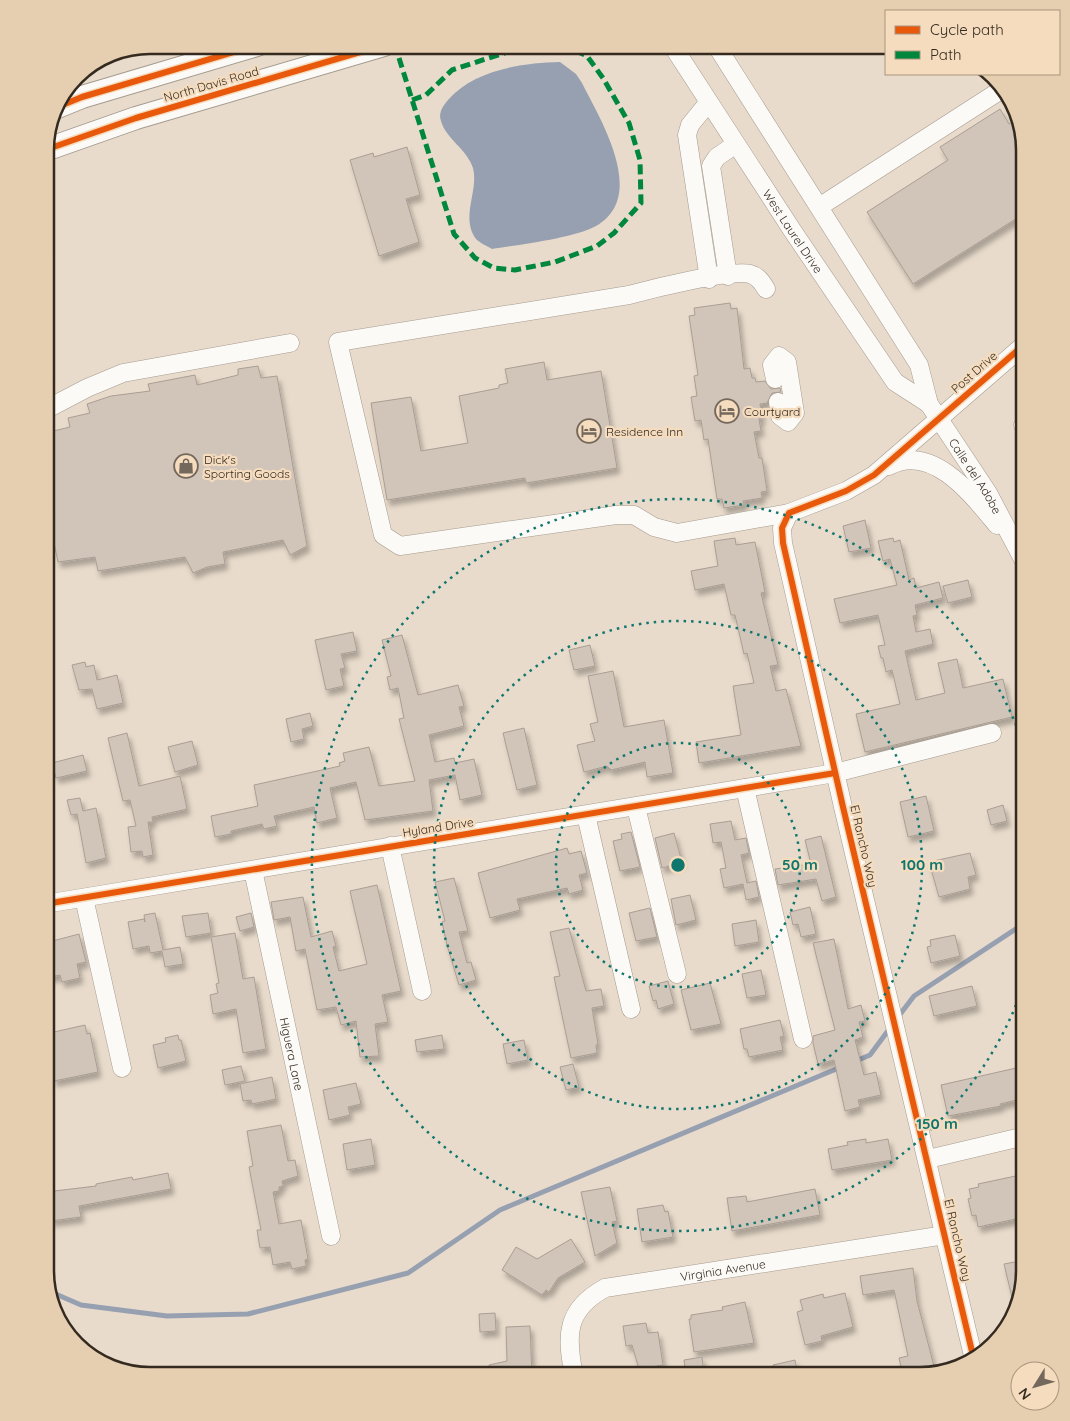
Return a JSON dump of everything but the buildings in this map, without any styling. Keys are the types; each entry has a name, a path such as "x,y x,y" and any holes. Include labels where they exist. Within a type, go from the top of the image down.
{"main road":[{"name":"North Davis Road","path":"66,103 82,97 227,54"},
{"name":"North Davis Road","path":"54,147 136,118 353,54"}],"street":[{"name":"West Laurel Drive","path":"678,54 708,103 895,382 934,411"},
{"path":"722,54 919,365 934,411 874,475"},
{"path":"820,207 997,93"},
{"path":"708,103 690,125 687,135 709,279"},
{"path":"728,276 711,166 717,157 736,144"},
{"path":"766,289 758,278 751,274 728,276 664,286 629,295 338,342 383,535 400,546 616,514 634,515 654,527 670,532 683,532 788,513 846,491 904,460 922,461 942,470 982,508 1016,552"},
{"path":"54,405 86,388 123,373 290,344"},
{"name":"Post Drive","path":"934,411 1016,351"},
{"path":"774,380 772,365 779,356 787,362 795,413 788,422 780,416 778,402"},
{"name":"Calle del Adobe","path":"934,411 988,494 1016,547"},
{"name":"El Rancho Way","path":"788,513 783,521 782,535 972,1352"},
{"name":"Hyland Drive","path":"54,903 836,773 992,733"},
{"path":"744,788 803,1039"},
{"path":"636,807 677,974"},
{"path":"586,815 631,1009"},
{"path":"390,846 422,991"},
{"name":"Higuera Lane","path":"253,870 331,1236"},
{"path":"84,898 122,1068"},
{"path":"928,1159 1016,1138"},
{"name":"Virginia Avenue","path":"572,1367 569,1353 569,1330 581,1305 593,1294 605,1288 620,1284 945,1235"}],"water":[{"path":"560,62 576,74 600,117 616,158 619,178 618,196 611,213 596,226 587,230 546,240 492,249 476,239 472,231 470,213 474,186 473,168 466,155 447,133 440,115 444,105 459,90 485,75 499,70 530,64"}],"waterway":[{"path":"898,1017 914,996 1016,929"},
{"path":"856,1061 870,1055 890,1028"},
{"path":"57,1294 81,1305 167,1316 248,1314 408,1273 500,1210 841,1067"}],"marked path":[{"path":"412,100 426,95 452,70 501,54"},
{"path":"399,58 454,234 475,258 494,268 515,270 555,262 597,246 614,233 641,203 640,160 629,123 603,78 587,56 583,54"}],"cycle path":[{"path":"66,103 82,97 227,54"},
{"path":"54,147 136,118 353,54"},
{"path":"972,1352 843,807 783,543 782,528 789,513 846,491 874,475 1016,352"},
{"path":"54,903 835,773"}],"place":[{"name":"Courtyard","path":"727,411"},
{"name":"Residence Inn","path":"589,431"},
{"name":"Dick's Sporting Goods","path":"186,466"}]}
